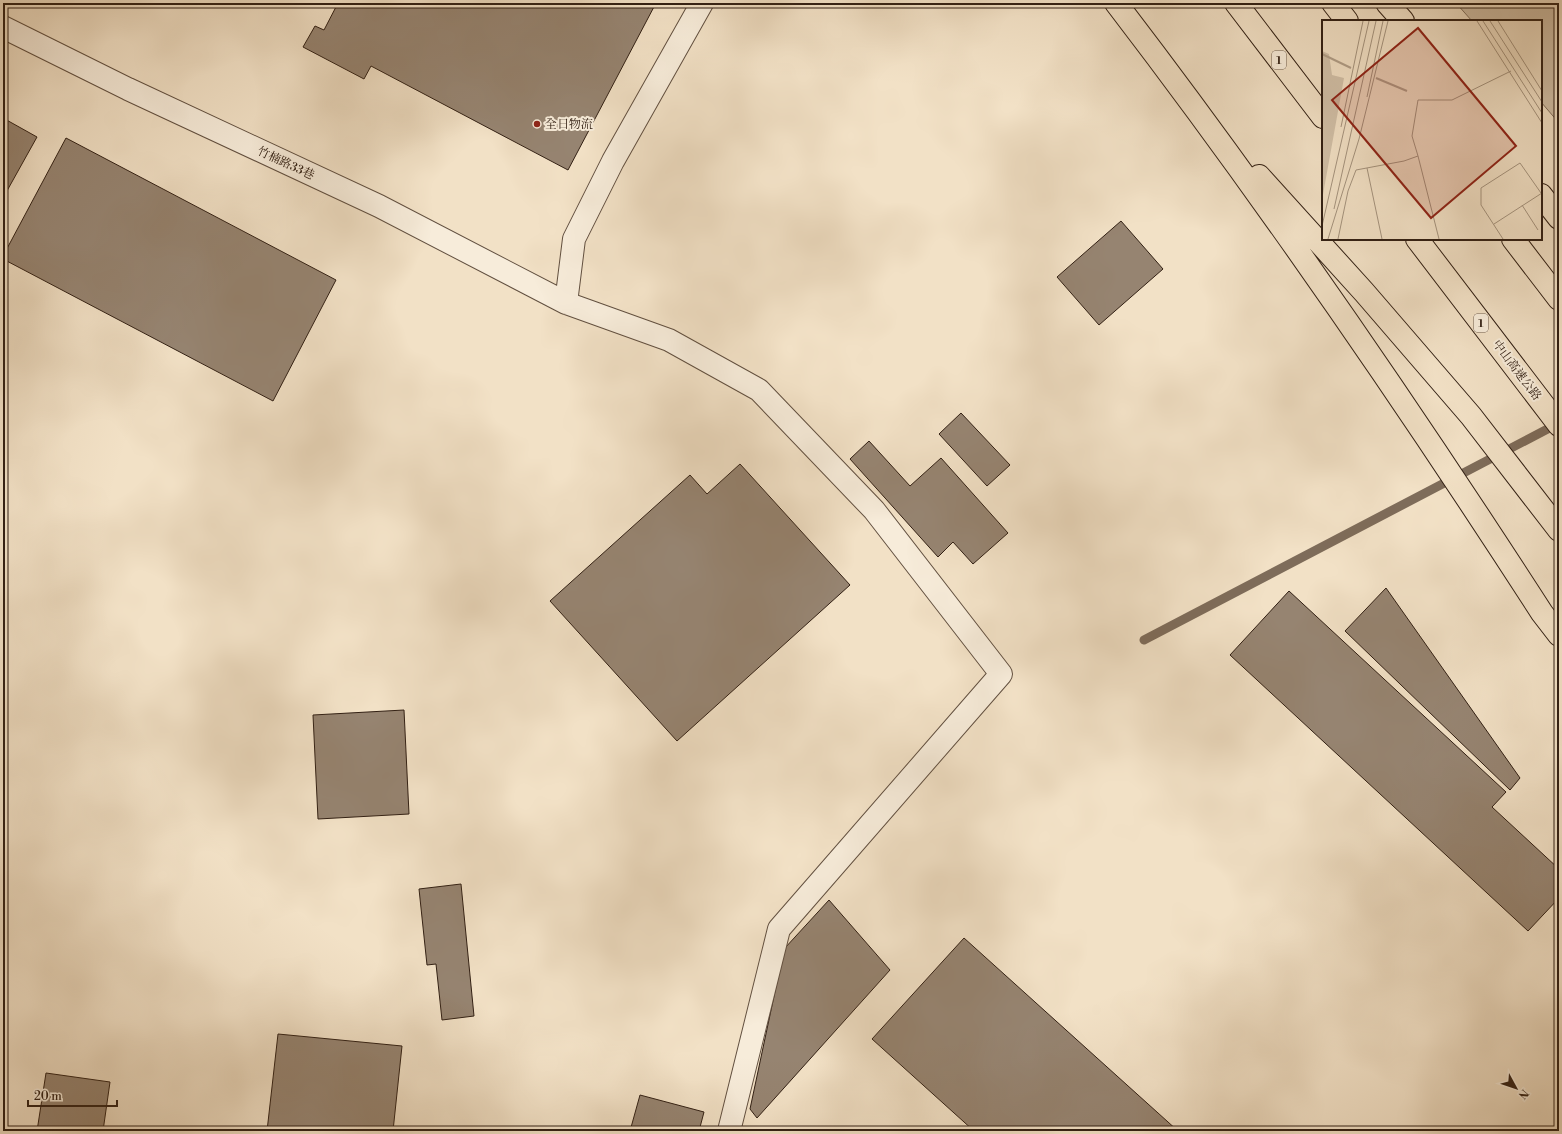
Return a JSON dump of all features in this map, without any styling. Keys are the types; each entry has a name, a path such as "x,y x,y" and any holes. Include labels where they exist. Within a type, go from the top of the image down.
{"highway":[{"path":"1116,3 1190,99 1357,334 1466,494 1542,613 1559,636"},
{"name":"1","path":"1236,3 1322,116"},
{"path":"1333,3 1346,20"},
{"path":"1387,3 1402,20"},
{"path":"1190,99 1364,292 1471,416 1559,530"},
{"path":"1542,196 1559,218"},
{"name":"中山高速公路","path":"1417,240 1559,425"},
{"path":"1514,240 1559,299"}],"street":[{"path":"566,303 574,239 613,161 702,3"},
{"name":"竹楠路33巷","path":"3,27 128,89 379,206 566,303 669,340 759,390 874,510 1001,674 780,929 729,1131"}],"shaded area":[{"path":"1456,3 1559,3 1559,123 1542,103 1542,20 1471,20"}],"building":[{"name":"全日物流","path":"338,3 656,3 568,170 371,66 364,79 303,47 315,26 324,30"},
{"path":"3,118 37,137 3,198"},
{"path":"66,138 336,280 273,401 3,259 3,256"},
{"path":"1121,221 1163,269 1099,325 1057,277"},
{"path":"961,413 1010,465 987,486 939,434"},
{"path":"869,441 910,486 941,458 1008,533 973,564 953,542 938,557 850,459"},
{"path":"740,464 850,585 677,741 550,601 690,475 707,494"},
{"path":"1386,588 1520,778 1510,790 1345,631"},
{"path":"1289,591 1506,792 1492,807 1559,869 1559,898 1528,931 1230,655"},
{"path":"404,710 409,814 318,819 313,715"},
{"path":"461,884 474,1016 442,1020 436,964 427,965 419,889"},
{"path":"829,900 890,970 757,1118 750,1109 784,949"},
{"path":"964,938 1178,1131 974,1131 872,1039"},
{"path":"278,1034 402,1046 393,1131 267,1131"},
{"path":"46,1073 110,1082 103,1131 37,1131"},
{"path":"640,1095 704,1112 699,1131 630,1131"}],"waterway":[{"path":"1144,640 1559,423"}],"place":[{"name":"全日物流","path":"537,124"}]}
